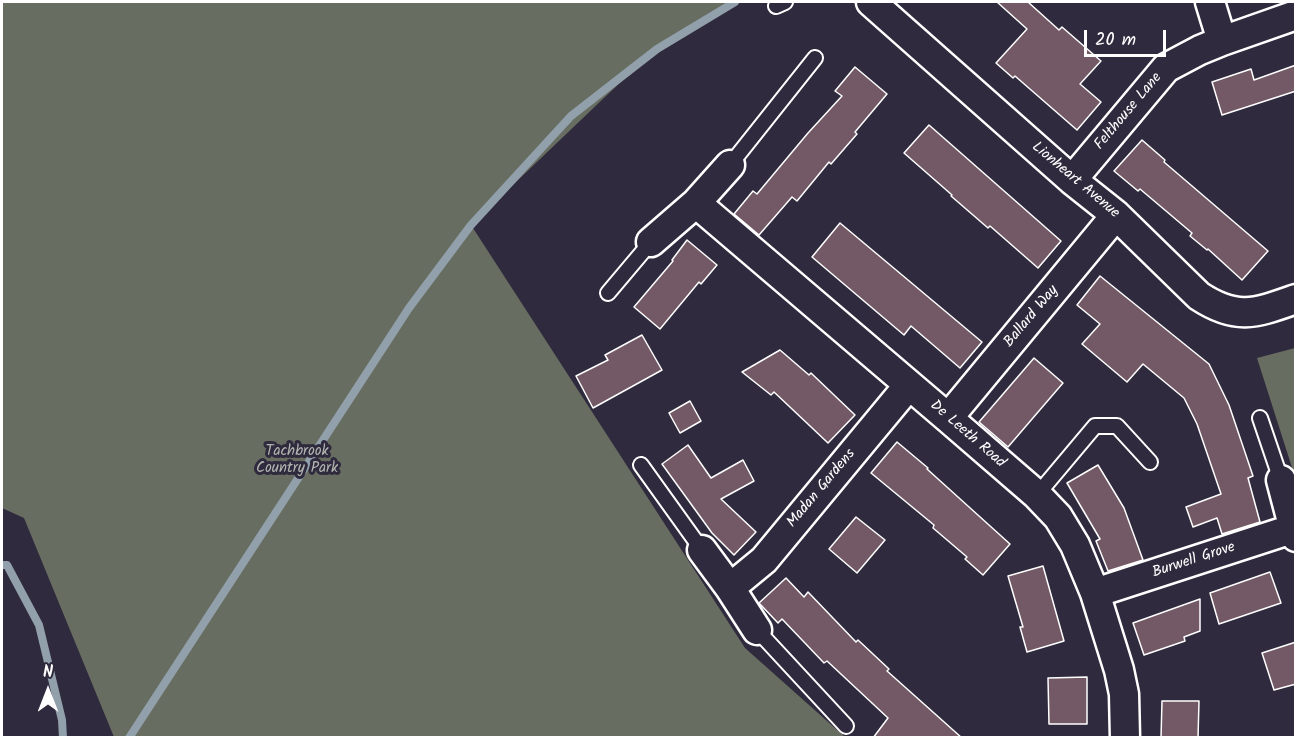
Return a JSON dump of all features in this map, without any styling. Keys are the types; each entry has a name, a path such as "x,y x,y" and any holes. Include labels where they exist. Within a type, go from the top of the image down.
{"street":[{"path":"1209,2 1222,40"},
{"name":"Lionheart Avenue","path":"878,4 1072,180 1116,215 1199,296 1214,306 1231,312 1248,313 1295,300"},
{"name":"Felthouse Lane","path":"1072,180 1166,68 1222,40 1296,15"},
{"path":"651,242 696,203 730,165"},
{"name":"De Leeth Road","path":"696,203 1037,495 1058,517 1075,545 1095,593 1119,670 1124,694 1125,738"},
{"name":"Ballard Way","path":"948,418 1116,215"},
{"name":"Madan Gardens","path":"730,588 764,560 909,385"},
{"name":"Burwell Grove","path":"1095,593 1294,533 1281,480"},
{"path":"702,550 757,630"}],"lane":[{"path":"730,165 815,58"},
{"path":"608,293 651,242"},
{"path":"1260,418 1281,480"},
{"path":"1037,495 1095,426 1117,426 1150,462"},
{"path":"641,465 702,550"},
{"path":"757,630 846,726"}],"green space":[{"name":"Tachbrook Country Park","path":"2,2 735,2 650,54 471,225 745,648 845,737 114,737 24,518 2,508"},
{"path":"1296,348 1295,477 1257,358"}],"building":[{"path":"997,2 1028,2 1059,30 1062,27 1101,61 1080,84 1101,102 1077,130 1015,76 1013,78 996,63 1027,29"},
{"path":"1296,65 1296,91 1222,115 1212,82 1251,69 1254,80"},
{"path":"855,67 887,94 831,164 829,162 797,201 792,197 759,235 734,214 753,191 757,194 842,96 835,91"},
{"path":"929,125 1061,241 1038,268 990,226 988,228 904,153"},
{"path":"1142,140 1165,160 1164,162 1268,251 1242,280 1190,236 1192,233 1140,189 1138,191 1114,171"},
{"path":"840,223 982,342 960,368 911,326 904,335 812,257"},
{"path":"687,240 717,265 701,284 699,282 660,329 634,307 673,261"},
{"path":"1100,276 1209,364 1229,405 1253,476 1248,478 1260,522 1222,534 1217,518 1193,527 1186,507 1221,494 1197,424 1184,398 1143,364 1127,382 1082,344 1100,324 1077,305"},
{"path":"642,335 662,370 593,408 576,376 608,360 605,355"},
{"path":"780,350 809,375 811,373 855,415 828,443 774,392 771,395 742,372"},
{"path":"1034,358 1063,383 1008,447 979,422"},
{"path":"690,401 701,421 680,433 669,413"},
{"path":"897,442 1010,544 983,575 965,559 967,557 933,528 934,525 871,473"},
{"path":"688,445 711,478 743,460 754,481 721,499 756,532 734,555 712,533 662,464"},
{"path":"1098,465 1124,508 1143,560 1108,571 1096,541 1100,539 1067,483"},
{"path":"856,517 885,540 857,573 829,549"},
{"path":"1043,566 1064,641 1027,652 1020,627 1023,627 1008,576"},
{"path":"1270,572 1281,603 1219,624 1210,593"},
{"path":"786,578 804,597 808,592 856,642 858,640 889,669 887,671 962,738 873,738 888,718 827,661 824,663 782,619 778,623 759,603"},
{"path":"1200,599 1200,631 1184,637 1185,641 1144,655 1133,623"},
{"path":"1296,642 1296,684 1274,690 1262,653"},
{"path":"1087,677 1087,724 1049,724 1048,678"},
{"path":"1162,701 1199,701 1198,738 1161,738"}],"waterway":[{"path":"129,738 409,308 471,225 571,116 657,49 735,2"},
{"path":"2,565 7,565 39,625 62,720 63,738"}]}
